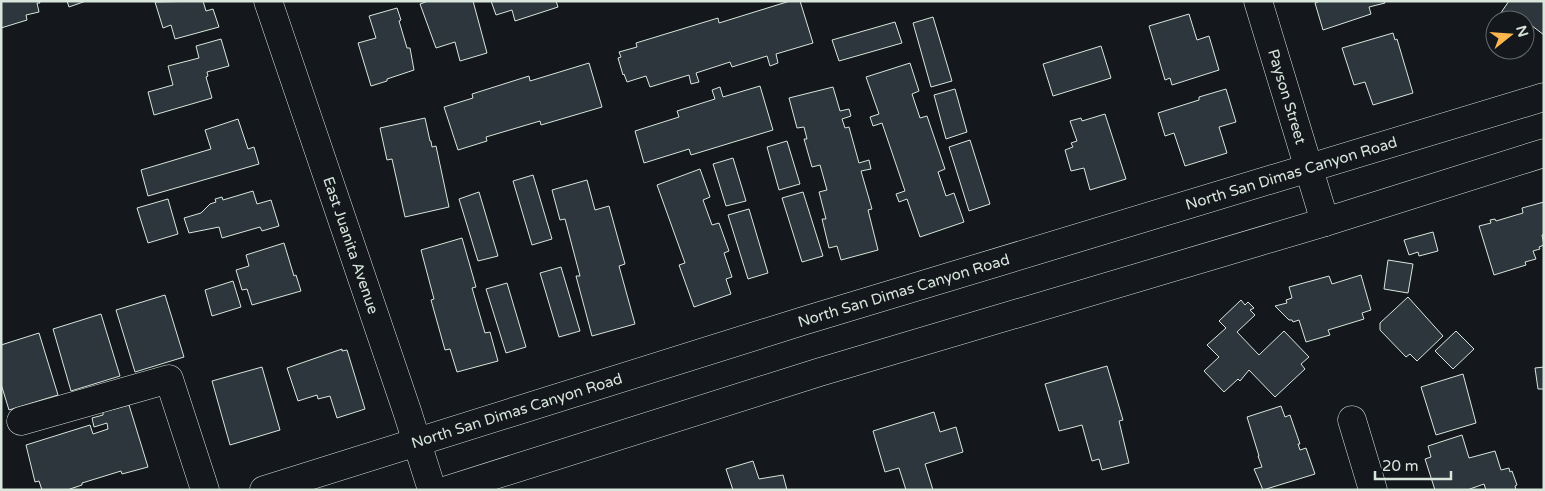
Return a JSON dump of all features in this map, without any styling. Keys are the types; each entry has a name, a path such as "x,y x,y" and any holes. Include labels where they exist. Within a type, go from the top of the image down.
{"main road":[{"name":"East Juanita Avenue","path":"268,1 418,442 432,490"},
{"name":"Payson Street","path":"1258,1 1325,222"},
{"name":"North San Dimas Canyon Road","path":"264,490 803,321 1544,97"},
{"path":"447,490 820,372 1325,222 1544,154"},
{"path":"21,421 169,379 204,490"},
{"path":"1352,420 1373,490"}],"building":[{"path":"1,1 39,1 40,3 37,3 39,12 26,15 27,20 1,28"},
{"path":"67,1 86,1 69,7"},
{"path":"203,1 206,11 213,9 219,27 175,39 171,25 163,28 155,2"},
{"path":"428,1 473,1 487,53 460,61 455,42 436,48 420,4"},
{"path":"491,1 556,1 558,7 515,21 512,10 496,15"},
{"path":"790,1 800,1 813,43 776,54 778,63 770,66 767,56 732,67 730,62 696,73 699,82 691,84 689,75 650,87 646,76 627,82 623,75 618,58 621,57 619,52 637,47 636,43 718,18 719,23"},
{"path":"1320,1 1385,1 1385,3 1369,7 1371,14 1323,30 1315,3"},
{"path":"1509,1 1544,1 1544,35 1535,28 1535,10 1503,10"},
{"path":"397,8 407,48 410,48 414,70 371,86 358,43 376,38 369,16"},
{"path":"1189,14 1197,40 1209,36 1219,70 1172,85 1170,78 1165,80 1149,26"},
{"path":"933,17 952,81 931,87 913,23"},
{"path":"895,22 902,43 839,61 832,40"},
{"path":"1393,33 1395,40 1397,39 1413,93 1373,105 1365,82 1354,85 1342,48"},
{"path":"221,39 229,66 207,72 208,76 206,77 212,98 154,115 148,92 173,85 168,66 199,58 196,46"},
{"path":"1101,46 1111,78 1053,96 1043,64"},
{"path":"589,63 602,107 541,125 540,121 486,137 487,141 458,150 444,107 473,98 472,94 529,76 530,81"},
{"path":"910,63 919,91 912,94 920,118 927,116 945,169 938,172 946,196 954,193 964,222 920,237 907,199 899,202 896,194 905,191 882,123 873,126 870,117 879,114 866,77"},
{"path":"760,86 773,130 691,155 689,149 644,163 635,131 679,117 677,111 715,99 712,90 720,87 723,97"},
{"path":"833,87 840,111 849,109 851,116 842,119 845,128 849,127 859,163 869,160 871,169 861,171 872,209 868,210 878,250 841,260 837,246 829,248 822,219 826,219 819,192 827,190 820,165 812,167 804,139 807,139 804,127 797,128 789,98"},
{"path":"955,89 967,132 946,139 934,95"},
{"path":"1226,89 1236,122 1219,127 1227,153 1185,166 1174,133 1165,136 1158,113"},
{"path":"1105,114 1126,179 1090,190 1084,168 1071,171 1065,150 1073,147 1071,143 1077,141 1070,121 1081,118 1082,121"},
{"path":"425,118 432,147 436,146 449,207 405,217 392,159 387,160 380,128"},
{"path":"238,119 248,149 254,147 259,164 148,196 141,170 211,149 205,130"},
{"path":"970,140 990,204 969,211 949,147"},
{"path":"787,141 800,184 779,190 767,147"},
{"path":"733,158 746,201 726,206 713,164"},
{"path":"700,169 710,197 703,200 712,225 719,223 729,251 724,253 732,277 726,279 731,294 694,307 679,265 685,263 657,185"},
{"path":"533,175 552,239 532,245 513,181"},
{"path":"587,180 595,210 609,206 625,264 619,266 635,324 592,336 576,276 580,276 565,219 560,220 552,190"},
{"path":"253,191 257,204 271,200 279,226 262,231 260,227 222,238 219,227 189,233 184,218 201,213 210,204 216,202 215,199 222,197 223,200"},
{"path":"479,192 498,256 478,261 459,199"},
{"path":"803,192 823,256 802,262 782,198"},
{"path":"168,199 178,234 148,243 137,208"},
{"path":"1544,202 1544,234 1542,235 1544,245 1539,247 1540,249 1533,251 1536,259 1525,262 1526,265 1494,275 1479,226 1491,223 1490,220 1495,219 1496,221 1523,213 1522,208"},
{"path":"749,209 768,273 748,279 728,215"},
{"path":"1433,232 1438,251 1419,256 1418,252 1409,255 1404,240"},
{"path":"462,238 476,287 472,288 485,333 490,332 498,361 457,372 450,349 445,350 431,300 434,299 421,250"},
{"path":"284,243 294,276 296,275 301,291 252,305 247,289 242,290 236,270 249,266 246,255"},
{"path":"1388,260 1413,264 1408,293 1384,289"},
{"path":"561,267 580,331 559,337 540,273"},
{"path":"1361,275 1371,310 1362,313 1364,319 1328,330 1330,335 1306,342 1299,320 1293,322 1289,320 1275,306 1287,303 1286,300 1292,298 1289,287 1329,276 1332,284"},
{"path":"233,281 241,307 212,316 205,290"},
{"path":"507,283 526,347 506,353 486,289"},
{"path":"165,295 184,357 135,372 116,310"},
{"path":"1408,297 1443,336 1417,361 1410,354 1406,357 1380,330 1380,323"},
{"path":"1241,300 1245,305 1248,302 1254,308 1250,310 1255,315 1237,332 1259,355 1284,331 1309,357 1301,364 1305,369 1275,397 1249,370 1240,381 1238,379 1224,392 1204,371 1219,357 1207,345 1226,328 1219,321"},
{"path":"101,314 120,376 71,391 53,329"},
{"path":"1456,331 1474,349 1453,369 1435,351"},
{"path":"39,333 58,395 9,410 1,384 1,345"},
{"path":"342,349 342,351 347,350 365,409 337,418 330,396 318,399 317,395 298,401 287,368"},
{"path":"1107,366 1123,420 1119,421 1129,463 1102,470 1099,459 1092,461 1082,425 1059,431 1045,384"},
{"path":"262,367 280,430 230,445 212,381"},
{"path":"1544,367 1544,389 1538,389 1535,368"},
{"path":"1463,374 1476,423 1436,435 1421,387"},
{"path":"129,405 148,467 122,474 121,471 82,483 82,485 67,490 42,490 39,481 35,482 26,445 90,425 93,434 108,429 107,423 94,427 92,418 103,415 103,412"},
{"path":"1281,406 1285,417 1290,415 1300,444 1298,444 1300,450 1306,448 1315,474 1263,490 1254,469 1262,467 1247,417"},
{"path":"934,412 940,432 956,427 963,452 925,464 933,490 906,490 899,468 885,472 873,431"},
{"path":"1462,435 1469,458 1495,451 1501,470 1509,468 1510,472 1512,471 1517,485 1515,486 1516,490 1486,490 1484,484 1467,490 1435,490 1425,459 1431,457 1428,446"},
{"path":"753,461 759,479 783,475 787,490 733,490 726,469"}]}
